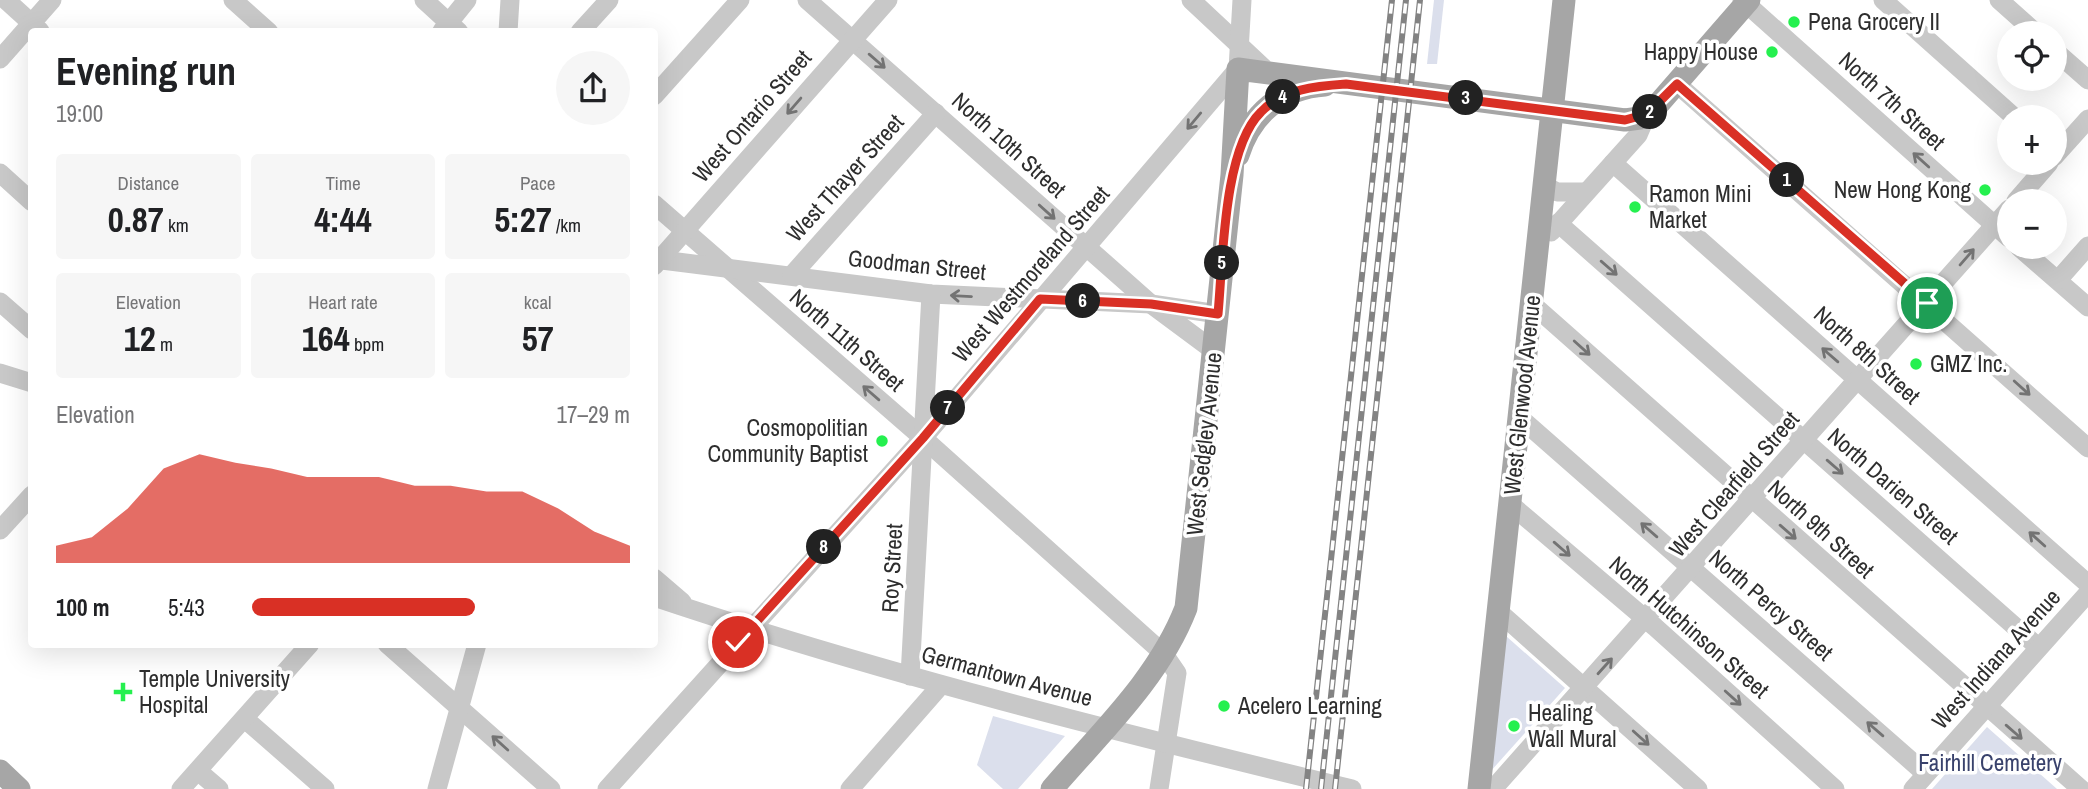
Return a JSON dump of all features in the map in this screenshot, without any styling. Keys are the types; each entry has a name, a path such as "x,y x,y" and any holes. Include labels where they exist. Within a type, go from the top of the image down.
{"main road":[{"name":"West Glenwood Avenue","path":"1479,789 1564,0"},
{"path":"1238,69 1625,120 1647,114 1677,84 1746,1"},
{"name":"West Sedgley Avenue","path":"1170,645 1186,608 1232,175 1238,69"},
{"path":"1232,175 1240,149 1260,112 1302,89 1346,84"},
{"path":"1052,789 1170,645"},
{"path":"0,771 19,789"}],"street":[{"path":"6,0 36,27 52,0"},
{"path":"233,0 264,28"},
{"path":"424,0 448,28"},
{"path":"450,28 467,0"},
{"path":"508,28 510,0"},
{"path":"584,28 609,0"},
{"path":"658,92 740,0"},
{"name":"North 10th Street","path":"807,0 1151,304 1213,350"},
{"name":"West Ontario Street","path":"658,260 888,0"},
{"path":"1191,0 1269,73"},
{"name":"West Sedgley Avenue","path":"1238,69 1242,0"},
{"path":"1883,0 2001,105"},
{"path":"1999,0 2023,21"},
{"name":"North 7th Street","path":"1746,1 1997,227"},
{"path":"0,59 28,34"},
{"path":"2067,61 2088,80"},
{"name":"West Westmoreland Street","path":"607,789 923,438 1238,69"},
{"path":"1677,84 2088,448"},
{"name":"West Thayer Street","path":"792,275 936,113"},
{"path":"1538,247 1644,126 1647,114"},
{"path":"2067,144 2086,125"},
{"name":"North 8th Street","path":"1613,163 2088,584"},
{"path":"0,173 28,198"},
{"path":"2026,189 2038,175"},
{"path":"1544,185 1557,192 1584,192"},
{"name":"North 11th Street","path":"658,208 923,438 1170,645"},
{"name":"North Darien Street","path":"1558,223 2038,647"},
{"name":"West Clearfield Street","path":"1493,789 1646,621 1927,303 1997,237"},
{"path":"2058,281 2088,247"},
{"path":"2033,259 2088,307"},
{"name":"Goodman Street","path":"658,262 792,275 931,294 1151,304 1218,314"},
{"name":"Roy Street","path":"910,676 931,294"},
{"path":"0,302 28,326"},
{"name":"North 9th Street","path":"1531,303 1985,707 2081,789"},
{"path":"0,373 28,382"},
{"name":"North Percy Street","path":"1519,417 1926,774"},
{"path":"0,530 28,499"},
{"name":"North Hutchinson Street","path":"1510,504 1835,789"},
{"path":"658,581 698,612"},
{"name":"West Indiana Avenue","path":"1913,789 2088,593"},
{"name":"Germantown Avenue","path":"658,598 748,630 941,685 1352,789"},
{"path":"1499,612 1698,789"},
{"path":"1159,789 1164,742 1177,673 1170,645"},
{"path":"181,789 307,648"},
{"path":"392,648 551,789"},
{"path":"437,789 476,648"},
{"path":"850,789 941,685"},
{"path":"245,719 325,789"},
{"path":"198,771 219,789"}],"green space":[{"path":"1434,0 1444,0 1437,64 1427,64"},
{"path":"1506,636 1565,688 1490,772"},
{"path":"993,716 1065,736 1018,789 1003,789 977,765"},
{"name":"Fairhill Cemetery","path":"1987,727 2057,789 1932,789"}],"railway":[{"path":"1306,789 1392,0"},
{"path":"1321,789 1406,0"},
{"path":"1335,789 1420,0"}],"place":[{"name":"Pena Grocery II","path":"1794,22"},
{"name":"Happy House","path":"1772,52"},
{"name":"New Hong Kong","path":"1985,190"},
{"name":"Ramon Mini Market","path":"1635,207"},
{"name":"GMZ Inc.","path":"1916,364"},
{"name":"Cosmopolitian Community Baptist","path":"882,441"},
{"name":"Temple University Hospital","path":"123,692"},
{"name":"Acelero Learning","path":"1224,706"},
{"name":"Healing Wall Mural","path":"1514,726"}],"route":[{"path":"738,642 923,438 1040,299 1151,304 1218,314 1232,175 1240,149 1252,122 1260,112 1284,96 1312,86 1346,84 1625,120 1647,114 1677,84 1927,303"}]}
